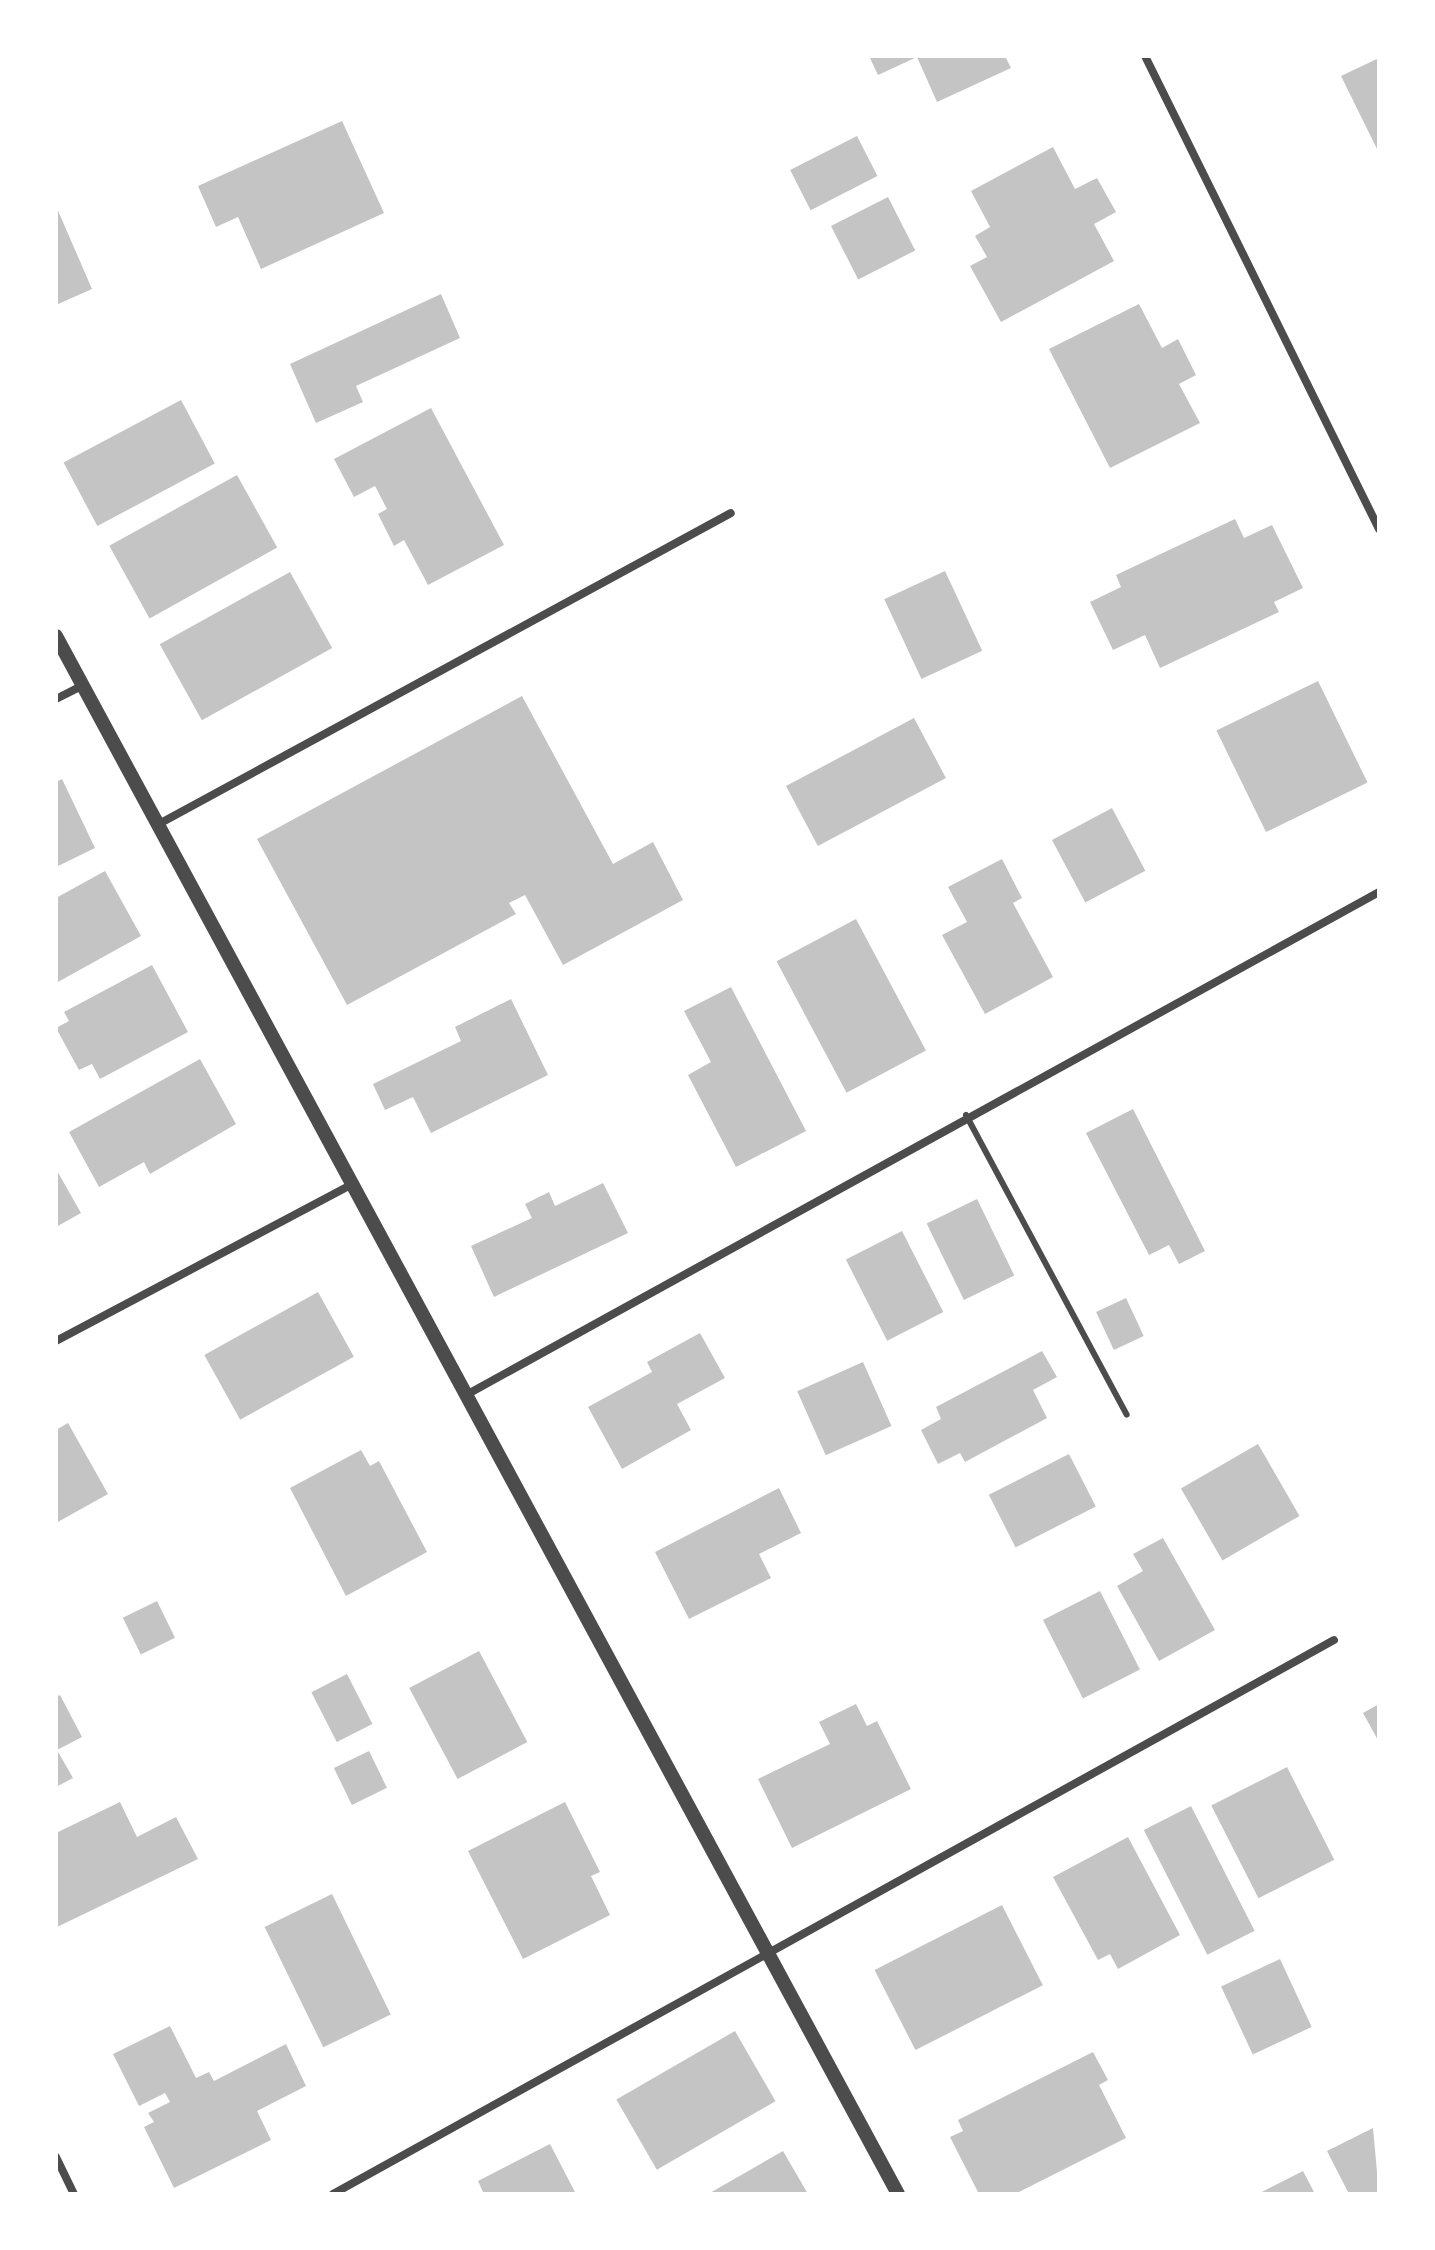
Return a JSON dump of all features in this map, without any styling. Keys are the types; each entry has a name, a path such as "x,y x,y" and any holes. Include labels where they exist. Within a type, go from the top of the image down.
{"street":[{"path":"1145,56 1379,529"},
{"path":"157,825 731,513"},
{"path":"56,636 898,2194"},
{"path":"56,699 83,685"},
{"path":"465,1395 966,1115 1379,892"},
{"path":"56,1341 351,1185"},
{"path":"333,2194 1052,1800 1334,1640"},
{"path":"56,2157 74,2194"}],"lane":[{"path":"966,1115 1127,1415"}],"building":[{"path":"869,56 1005,56 1011,68 937,102 917,57 878,75"},
{"path":"1379,58 1379,153 1341,76"},
{"path":"342,121 384,213 261,269 238,217 216,227 198,186"},
{"path":"857,136 877,176 811,210 790,170"},
{"path":"1053,147 1075,189 1097,178 1116,212 1094,224 1114,261 1001,322 970,266 987,257 975,236 990,227 971,191"},
{"path":"888,197 915,250 858,280 831,226"},
{"path":"56,206 92,289 56,305"},
{"path":"441,294 460,338 356,386 363,402 316,423 290,364"},
{"path":"1139,304 1162,348 1178,339 1196,375 1179,384 1200,423 1110,468 1049,349"},
{"path":"181,400 215,464 97,526 64,462"},
{"path":"431,408 504,545 428,585 404,540 394,546 378,514 387,509 375,486 354,497 334,459"},
{"path":"237,475 277,548 150,618 109,546"},
{"path":"1235,519 1244,538 1272,525 1303,588 1274,602 1279,612 1160,668 1145,635 1113,650 1090,602 1121,587 1116,575"},
{"path":"945,571 982,651 921,679 884,599"},
{"path":"290,572 332,648 202,720 160,644"},
{"path":"1318,681 1368,783 1266,832 1216,731"},
{"path":"522,696 613,864 653,842 683,900 563,965 525,895 509,903 516,914 347,1005 257,839"},
{"path":"914,718 946,778 818,846 786,786"},
{"path":"62,779 95,848 56,867 56,782"},
{"path":"1112,808 1145,871 1085,903 1052,840"},
{"path":"1002,859 1022,898 1013,903 1053,977 985,1014 942,935 967,922 948,887"},
{"path":"105,871 141,936 56,983 56,898"},
{"path":"856,919 926,1051 846,1093 777,961"},
{"path":"152,965 188,1032 100,1079 92,1064 79,1070 56,1028 69,1021 64,1012"},
{"path":"731,987 806,1131 736,1167 688,1075 711,1062 684,1011"},
{"path":"511,999 548,1075 431,1133 413,1097 385,1110 373,1084 461,1041 455,1027"},
{"path":"200,1059 236,1124 150,1174 144,1162 99,1187 69,1132"},
{"path":"1133,1109 1205,1251 1179,1264 1169,1245 1149,1255 1086,1133"},
{"path":"56,1169 81,1213 56,1227"},
{"path":"603,1183 628,1233 494,1297 471,1246 532,1218 525,1204 549,1192 555,1206"},
{"path":"977,1199 1014,1275 964,1300 927,1224"},
{"path":"902,1231 943,1312 887,1341 846,1260"},
{"path":"318,1292 354,1357 240,1420 204,1355"},
{"path":"1126,1298 1144,1336 1114,1350 1096,1312"},
{"path":"700,1333 725,1378 677,1404 691,1430 622,1469 588,1407 652,1372 647,1362"},
{"path":"1042,1351 1057,1377 1033,1390 1047,1418 965,1462 960,1453 938,1464 921,1430 941,1419 936,1407"},
{"path":"863,1362 891,1426 826,1455 797,1391"},
{"path":"68,1423 108,1494 56,1523 56,1430"},
{"path":"1258,1444 1300,1516 1222,1560 1181,1488"},
{"path":"361,1450 370,1466 379,1461 427,1552 346,1596 290,1488"},
{"path":"1069,1454 1096,1507 1016,1547 989,1495"},
{"path":"779,1488 801,1533 759,1554 771,1578 689,1619 655,1552"},
{"path":"1163,1538 1215,1630 1159,1661 1117,1586 1143,1571 1133,1554"},
{"path":"1100,1591 1140,1669 1083,1698 1043,1620"},
{"path":"157,1601 175,1638 141,1655 123,1618"},
{"path":"479,1651 527,1742 458,1779 409,1688"},
{"path":"347,1674 372,1724 337,1742 311,1692"},
{"path":"60,1695 82,1737 57,1750 73,1778 56,1787 56,1697"},
{"path":"856,1704 867,1726 877,1721 911,1789 792,1848 758,1779 830,1744 819,1722"},
{"path":"1379,1704 1379,1742 1363,1713"},
{"path":"369,1751 387,1788 352,1805 334,1768"},
{"path":"1287,1767 1334,1860 1258,1898 1211,1806"},
{"path":"120,1802 137,1837 176,1817 198,1859 57,1927 56,1833"},
{"path":"565,1802 600,1872 591,1876 610,1915 523,1959 468,1851"},
{"path":"1191,1806 1255,1931 1207,1955 1144,1830"},
{"path":"1128,1837 1180,1935 1118,1969 1110,1954 1098,1960 1053,1877"},
{"path":"332,1894 391,2014 323,2047 265,1927"},
{"path":"1002,1905 1043,1985 915,2050 875,1970"},
{"path":"1280,1959 1312,2027 1253,2054 1221,1986"},
{"path":"170,2026 196,2078 209,2072 214,2081 286,2044 306,2086 257,2111 271,2140 174,2188 144,2127 154,2122 148,2113 170,2102 165,2093 139,2106 113,2054"},
{"path":"735,2031 776,2101 657,2170 616,2100"},
{"path":"1093,2052 1108,2080 1099,2085 1126,2138 1015,2194 979,2194 950,2137 963,2131 958,2120"},
{"path":"1373,2128 1379,2194 1349,2194 1327,2151"},
{"path":"550,2144 576,2194 484,2194 478,2181"},
{"path":"783,2151 808,2194 708,2194"},
{"path":"1303,2171 1315,2194 1258,2194"}]}
